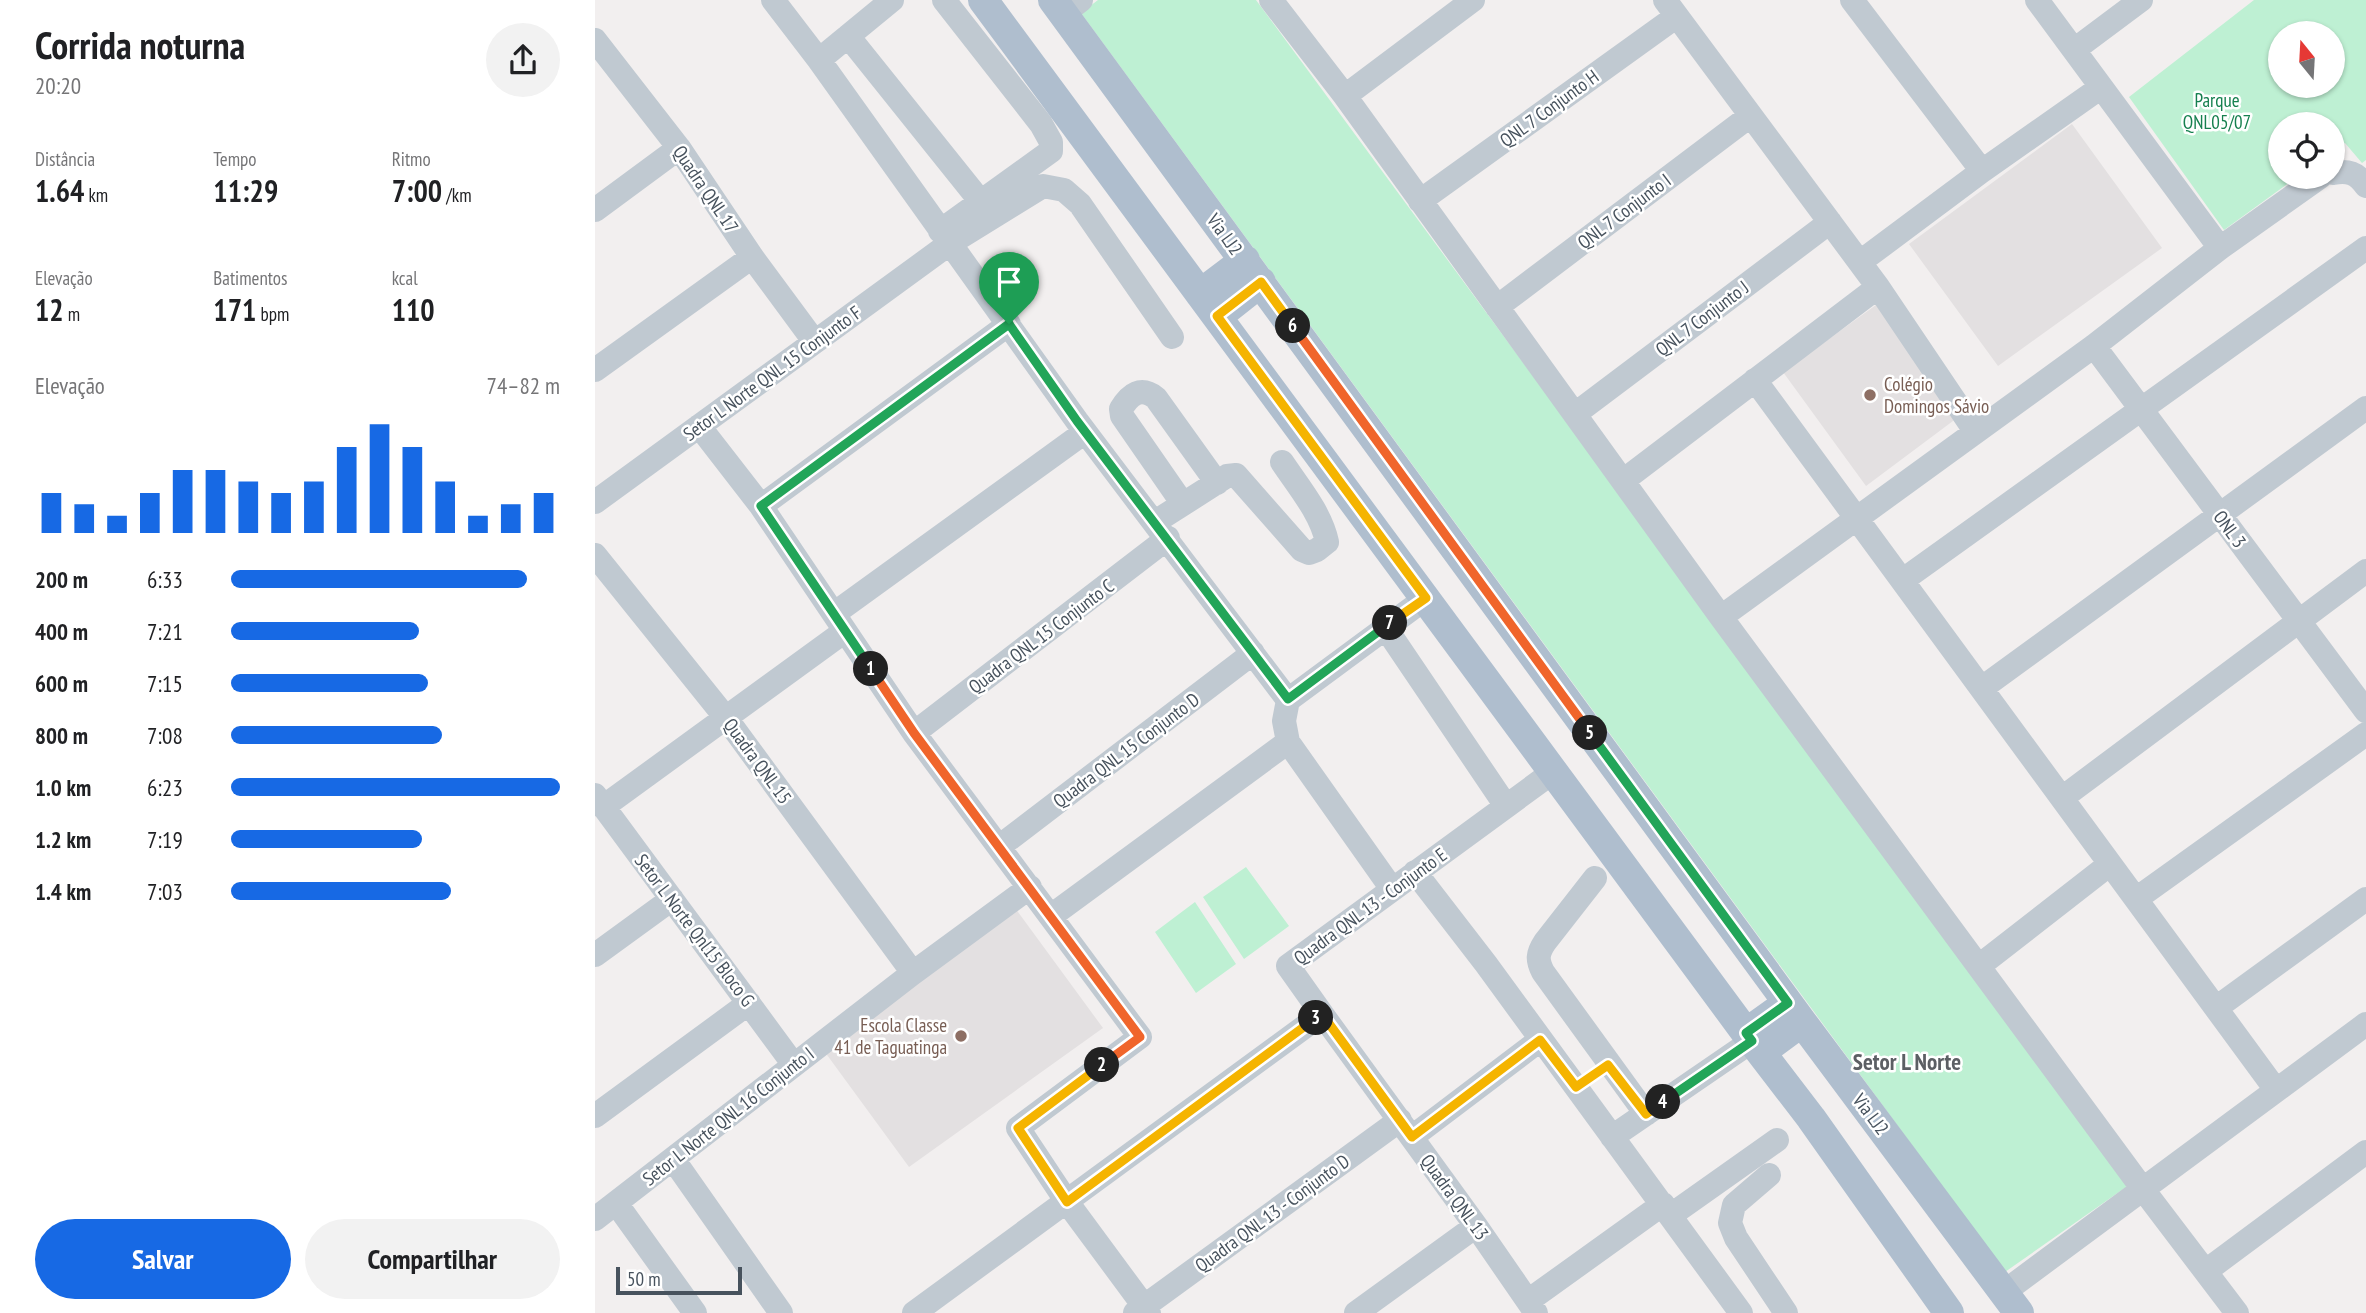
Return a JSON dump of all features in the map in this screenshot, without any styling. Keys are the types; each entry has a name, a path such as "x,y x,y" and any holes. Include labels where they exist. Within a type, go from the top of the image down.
{"main road":[{"path":"983,0 1811,1118 1949,1313"},
{"name":"Via LJ2","path":"1066,5 1253,271 1795,1012 2012,1303"},
{"path":"1209,305 1253,271"},
{"path":"1753,1042 1795,1012"}],"street":[{"path":"773,0 819,60 1085,432 1288,699"},
{"path":"819,60 892,0"},
{"path":"944,0 1041,124 1051,142 1051,151 981,202 944,238"},
{"path":"1271,0 1345,96 1721,617 2237,1313"},
{"path":"1345,96 1473,0"},
{"path":"1852,0 1982,171"},
{"path":"2037,0 2220,248"},
{"path":"2074,50 2141,0"},
{"path":"1671,8 1878,287 1975,431"},
{"name":"QNL 7 Conjunto H","path":"1420,201 1671,8"},
{"path":"848,36 981,202"},
{"name":"Quadra QNL 17","path":"596,43 678,148 752,257 814,341"},
{"path":"1860,262 2100,88"},
{"name":"QNL 7 Conjunto I","path":"1497,307 1750,116"},
{"path":"595,210 678,148"},
{"path":"2345,171 2364,180"},
{"path":"944,238 1043,186 1064,190 1080,204 1151,288 1172,337"},
{"path":"1721,617 2094,346 2220,248 2303,189"},
{"name":"QNL 7 Conjunto J","path":"1575,414 1830,222"},
{"name":"Setor L Norte QNL 15 Conjunto F","path":"595,502 814,341 944,238"},
{"path":"1903,580 2366,248"},
{"path":"595,370 752,257"},
{"path":"1623,480 1878,287"},
{"path":"761,506 1009,324"},
{"name":"ONL 3","path":"2094,346 2366,710"},
{"path":"1755,380 2276,1090"},
{"path":"1183,504 1122,416 1121,409 1125,402 1140,391 1148,391 1156,398 1217,483 1227,476 1236,475 1302,550 1309,553 1327,542 1326,537 1316,515 1282,461"},
{"path":"1982,688 2366,408"},
{"path":"699,426 761,506 914,733 1140,1037 1018,1128 1143,1311"},
{"path":"599,801 726,718 840,622 1085,432"},
{"name":"Quadra QNL 15 Conjunto C","path":"914,733 1162,530 1183,504 1217,483"},
{"name":"Quadra QNL 15","path":"595,555 726,718 913,973"},
{"path":"2061,797 2366,571"},
{"path":"1392,890 1288,742 1284,721 1288,699 1426,598"},
{"path":"1385,627 1506,806"},
{"name":"Quadra QNL 15 Conjunto D","path":"1000,846 1253,653"},
{"path":"2136,898 2366,734"},
{"path":"1051,916 1288,742"},
{"name":"Quadra QNL 13 - Conjunto E","path":"1322,1014 1288,966 1553,772"},
{"name":"Setor L Norte Qnl15 Bloco G","path":"599,801 794,1065"},
{"path":"1979,966 2110,864"},
{"path":"1415,872 1741,1313"},
{"path":"1595,878 1545,942 1539,952 1538,961 1608,1065 1646,1114"},
{"name":"Setor L Norte QNL 16 Conjunto I","path":"595,1219 913,973 1030,887"},
{"path":"595,955 672,899"},
{"path":"2216,1008 2366,899"},
{"path":"595,1116 749,1003"},
{"path":"914,1313 1322,1014"},
{"name":"Quadra QNL 13","path":"1322,1014 1532,1307"},
{"path":"2012,1303 2142,1188 2366,1024"},
{"name":"Quadra QNL 13 - Conjunto D","path":"1143,1311 1540,1040"},
{"path":"1612,1137 1753,1042"},
{"path":"1576,1087 1608,1065"},
{"path":"1532,1307 1667,1210 1777,1140"},
{"path":"2206,1271 2366,1152"},
{"path":"673,1159 779,1312"},
{"path":"1769,1175 1734,1205 1730,1223 1736,1238 1785,1313"},
{"path":"616,1203 695,1313"},
{"path":"1356,1313 1476,1226"}],"shaded area":[{"path":"2072,124 2162,248 1998,366 1909,244"},
{"name":"Colégio Domingos Sávio","path":"1876,305 1957,418 1866,486 1783,372"},
{"name":"Escola Classe 41 de Taguatinga","path":"1010,901 1103,1028 909,1167 819,1044"}],"green space":[{"path":"1098,0 1256,0 2129,1185 2005,1272 1081,13"},
{"name":"Parque QNL05/07","path":"2254,0 2366,0 2366,160 2362,163 2345,143 2345,112 2268,112 2268,189 2280,189 2224,230 2129,97"},
{"path":"1246,867 1289,926 1244,959 1203,897"},
{"path":"1195,902 1236,964 1196,993 1155,932"}],"place":[{"name":"Colégio Domingos Sávio","path":"1870,395"},
{"name":"Escola Classe 41 de Taguatinga","path":"961,1036"}],"district":[{"name":"Setor L Norte","path":"1907,1062"}],"route":[{"path":"1261,282 1788,1003 1746,1033 1752,1041 1646,1114 1608,1065 1576,1087 1540,1040 1412,1137 1322,1014 1067,1202 1018,1128 1140,1037 914,733 761,506 1009,324 1077,421 1288,699 1426,598 1217,316 1261,282"}]}
